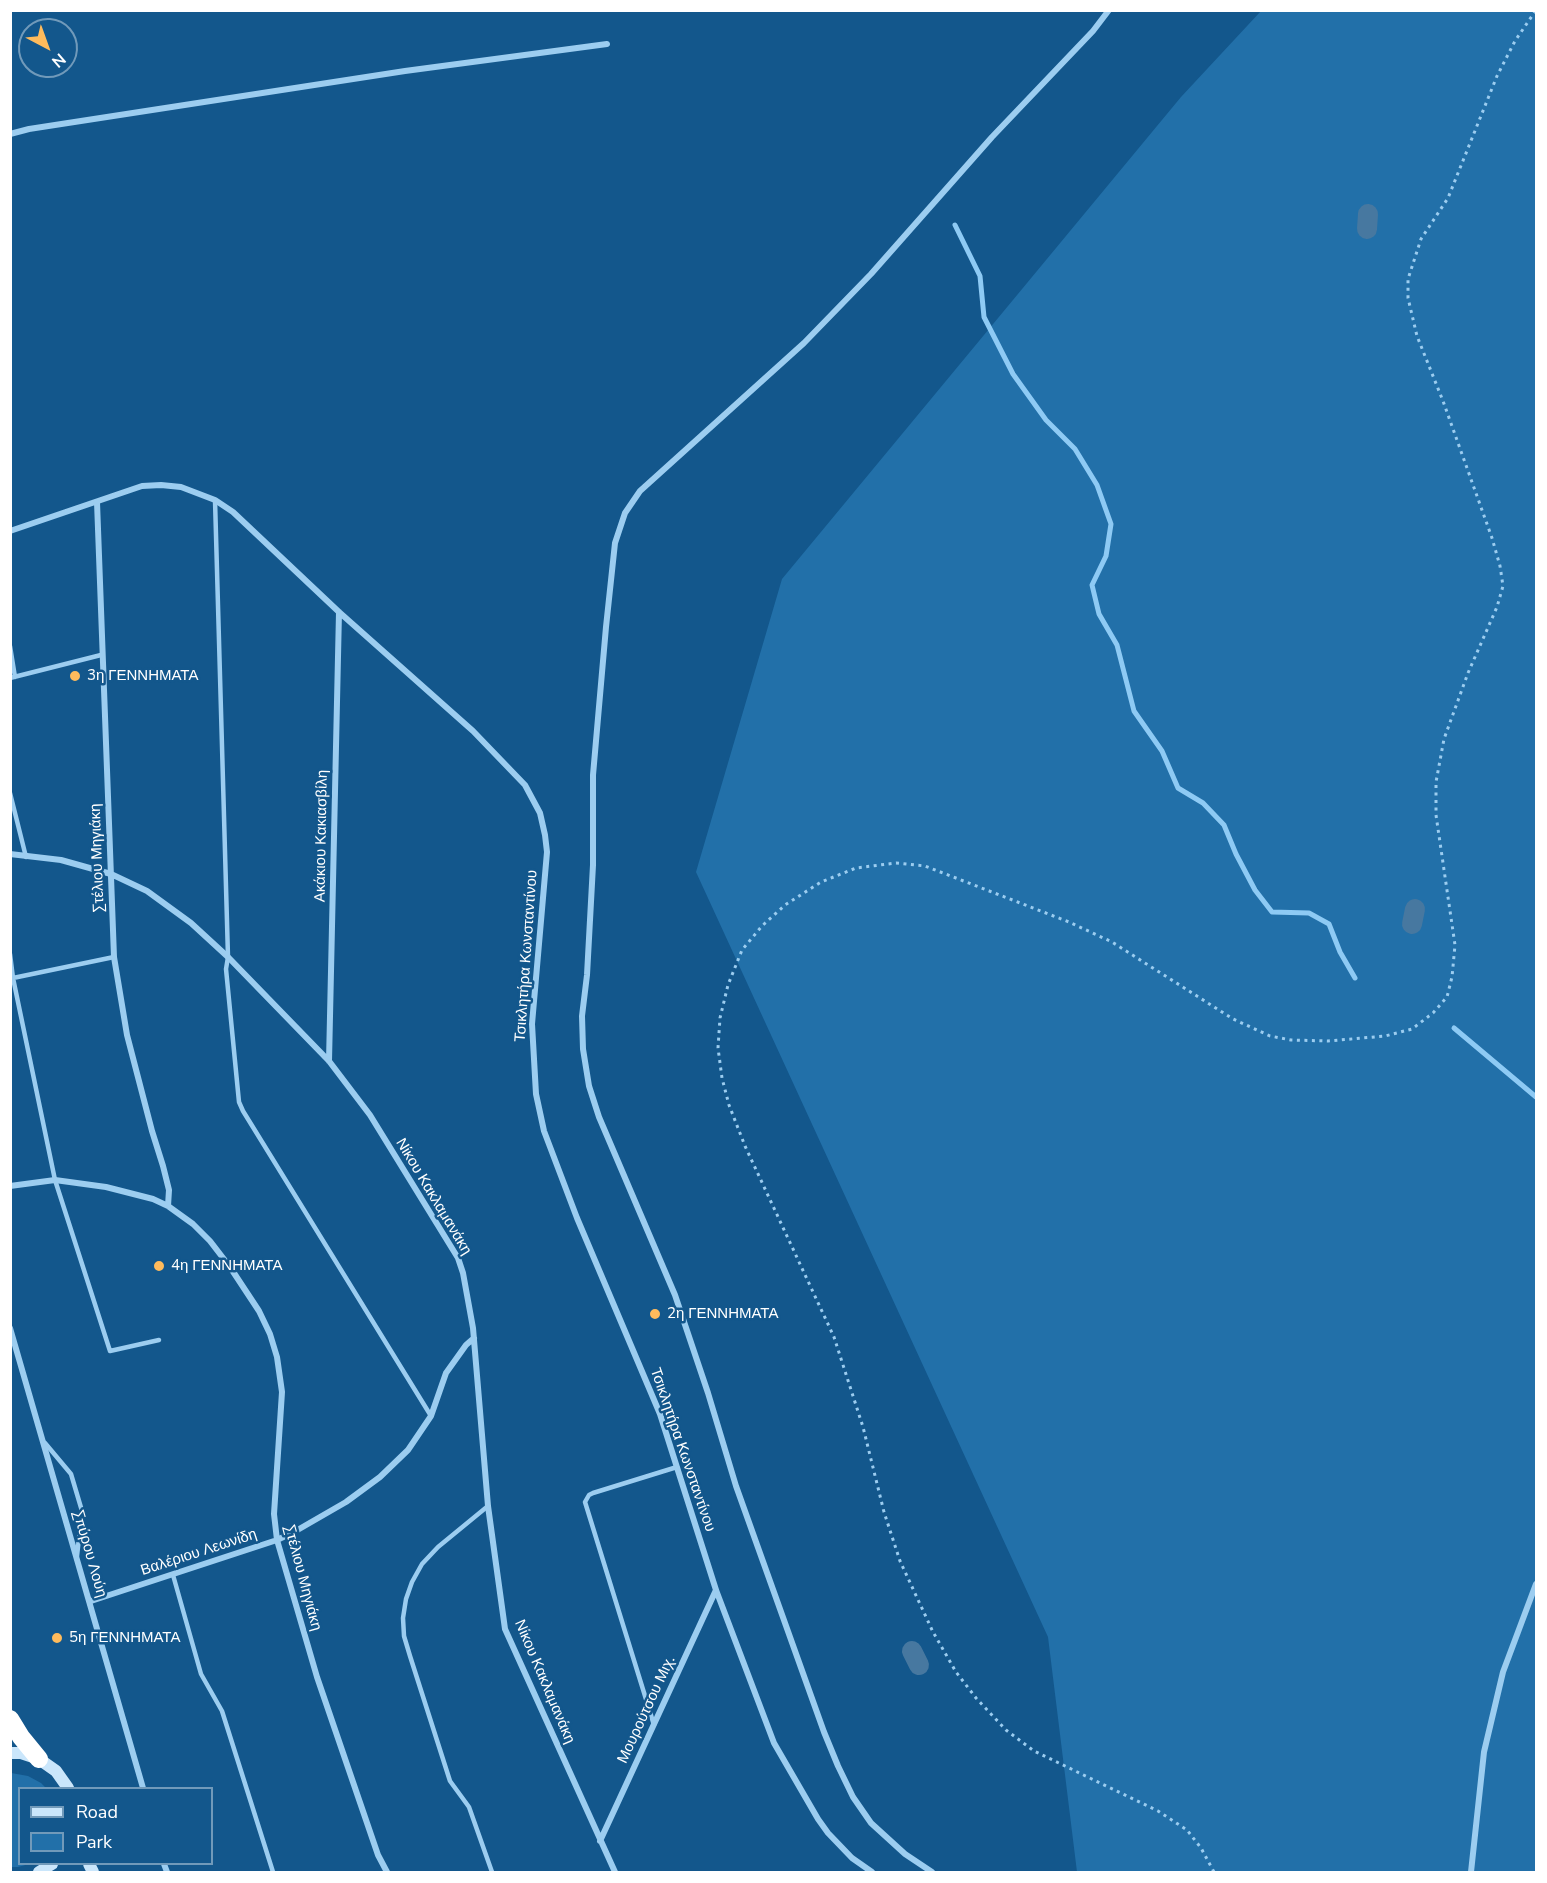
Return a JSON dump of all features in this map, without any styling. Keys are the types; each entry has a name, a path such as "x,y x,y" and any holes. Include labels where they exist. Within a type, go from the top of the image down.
{"highway":[{"path":"10,1719 39,1759"}],"main road":[{"path":"10,1753 21,1753 39,1759 56,1771 67,1787"}],"street":[{"path":"933,1872 905,1854 871,1824 853,1797 838,1766 736,1486 675,1295 599,1117 589,1086 583,1049 582,1016 587,975 593,865 593,775 606,627 615,543 625,513 640,491 804,343 871,274 992,137 1093,31 1109,10"},
{"path":"10,134 405,71 607,44"},
{"name":"Τσικλητήρα Κωνσταντίνου","path":"10,531 142,486 181,487 215,500 234,512 339,612 500,757 525,785 540,813 546,835 546,860 532,1024 532,1060 540,1115 577,1218 660,1414 716,1590 774,1743 818,1819 863,1870 872,1872"},
{"name":"Στέλιου Μηγιάκη","path":"97,502 114,957 127,1035 163,1166 168,1190 168,1206"},
{"name":"Ακάκιου Κακιασβίλη","path":"329,1061 339,612"},
{"name":"Νίκου Κακλαμανάκη","path":"10,854 62,860 111,874 138,886 166,903 191,923 228,957 329,1061 370,1115 458,1257 463,1273 474,1338 488,1506 505,1629 615,1872"},
{"name":"Στέλιου Μηγιάκη","path":"10,1186 55,1180 106,1187 153,1199 168,1206 193,1224 210,1241 244,1286 270,1334 277,1357 282,1392 274,1514 277,1540 317,1677 378,1855 387,1872"},
{"name":"Σπύρου Λούη","path":"10,1328 91,1601 143,1787"},
{"name":"Βαλέριου Λεωνίδη","path":"91,1601 277,1540 355,1496 380,1477 408,1450 431,1416 446,1373 466,1344 474,1338"},
{"path":"1471,1872 1484,1752 1503,1672 1536,1584"},
{"name":"Μουρούτσου Μιχ.","path":"600,1841 716,1590"}],"lane":[{"path":"215,500 228,957 226,977 237,1091 243,1111 431,1416"},
{"path":"10,646 13,678 101,655"},
{"path":"10,793 26,857"},
{"path":"10,954 55,1180 110,1351 159,1340"},
{"path":"13,978 114,957"},
{"path":"45,1443 71,1474 82,1511 77,1556"},
{"path":"654,1725 585,1502 593,1493 677,1467"},
{"path":"488,1506 438,1547 422,1564 406,1599 403,1618 404,1636 450,1781 469,1807 492,1872"},
{"path":"173,1575 201,1674 222,1712 273,1872"}],"path":[{"path":"1214,1872 1201,1848 1187,1830 1158,1810 1034,1751 1006,1730 976,1698 956,1672 933,1632 900,1561 884,1512 863,1428 834,1337 745,1146 729,1105 718,1048 720,1017 728,985 742,950 762,926 785,906 821,882 856,868 896,863 925,866 1069,922 1112,942 1233,1019 1270,1036 1291,1040 1328,1041 1385,1036 1412,1029 1433,1013 1447,997 1452,977 1455,945 1436,815 1436,782 1444,739 1468,673 1497,607 1503,586 1500,566 1485,517 1417,336 1408,298 1407,279 1421,239 1448,198 1497,76 1515,41 1536,10"}],"green space":[{"path":"1261,11 1536,11 1536,1872 1077,1872 1048,1637 696,872 782,579 1181,97"},
{"path":"11,1773 28,1776 45,1787 18,1787 18,1865 25,1865 11,1867"}],"waterway":[{"path":"1367,229 1368,214"},
{"path":"955,225 980,276 984,317 1013,374 1046,420 1075,449 1097,485 1111,524 1106,556 1092,585 1099,614 1117,645 1134,711 1162,751 1178,788 1203,803 1224,825 1255,890 1272,912 1309,913 1329,924 1340,952 1355,978"},
{"path":"1412,924 1415,909"},
{"path":"1454,1028 1536,1097"},
{"path":"912,1651 919,1665"}],"place":[{"name":"3η ΓΕΝΝΗΜΑΤΑ","path":"75,676"},
{"name":"4η ΓΕΝΝΗΜΑΤΑ","path":"159,1266"},
{"name":"2η ΓΕΝΝΗΜΑΤΑ","path":"655,1314"},
{"name":"5η ΓΕΝΝΗΜΑΤΑ","path":"57,1638"}]}
